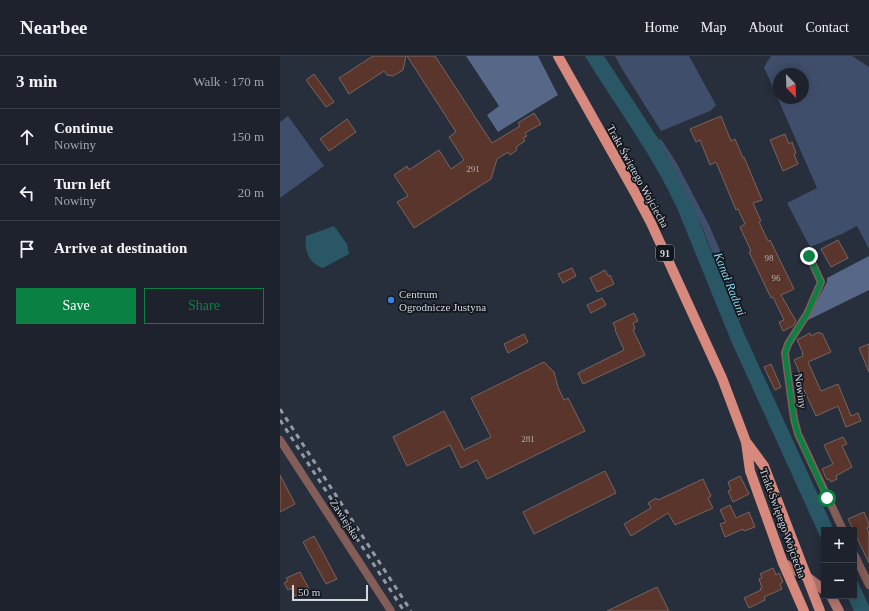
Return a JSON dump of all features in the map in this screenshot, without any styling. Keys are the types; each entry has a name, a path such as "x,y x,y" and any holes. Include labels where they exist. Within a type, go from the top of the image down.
{"main road":[{"name":"Trakt Świętego Wojciecha","path":"558,56 634,191 663,249 722,378 746,442 750,471 783,563 804,611"},
{"name":"Trakt Świętego Wojciecha","path":"746,442 764,466 820,611"},
{"path":"783,563 807,577 821,588"},
{"path":"833,599 839,611"}],"street":[{"name":"Nowiny","path":"809,256 821,282 807,314 788,344 785,354 794,419 798,434 842,527"},
{"name":"Zawiejska","path":"280,440 391,611"},
{"path":"857,560 869,585"}],"shaded area":[{"path":"466,56 538,56 558,95 498,132 487,115 499,106"},
{"path":"585,56 604,56 659,140 691,201 743,331 833,527 821,527 821,538 732,343 677,208 645,150"},
{"path":"615,56 689,56 716,105 710,111 661,131"},
{"path":"771,56 852,56 869,67 869,249 857,226 810,247 787,203 817,188 780,104 809,104 809,68 773,68 773,88 764,67"},
{"path":"288,116 324,166 280,198 280,122"},
{"path":"661,139 676,162 709,225 723,257 736,293 740,320 702,227 659,140"},
{"path":"334,226 347,244 349,254 323,268 314,263 308,256 306,236"},
{"path":"869,256 869,290 806,321 827,282 827,278"},
{"path":"857,580 869,606 869,611 854,611 848,599 857,599"}],"building":[{"path":"373,56 406,56 403,70 393,76 387,75 384,71 349,94 339,78"},
{"path":"407,56 435,56 492,143 520,126 518,123 534,113 541,124 525,133 527,136 523,138 525,141 516,147 517,150 510,155 508,152 497,159 491,179 414,228 397,202 408,196 394,175 407,166 409,170 439,150 451,169 464,160 449,137 456,132"},
{"path":"314,74 334,102 326,107 306,80"},
{"path":"721,116 731,141 735,139 743,158 744,157 762,200 753,203 761,221 759,222 768,241 770,240 794,289 781,295 796,321 793,326 783,331 779,322 784,320 773,297 771,298 749,252 751,251 740,227 745,224 738,209 736,210 716,162 710,165 700,140 696,142 690,129"},
{"path":"347,119 356,132 329,151 320,139"},
{"path":"785,134 789,144 792,142 796,153 794,154 798,164 783,171 770,140"},
{"path":"838,240 848,258 831,267 821,249"},
{"path":"572,268 576,276 563,283 558,274"},
{"path":"605,270 608,276 610,275 614,284 597,292 590,278"},
{"path":"602,298 606,305 591,313 587,305"},
{"path":"634,313 638,321 633,323 635,329 633,330 645,355 583,384 578,373 624,350 613,323"},
{"path":"819,332 820,334 822,333 831,352 808,362 821,391 838,384 851,416 858,413 861,421 846,427 838,406 816,416 799,379 802,378 794,360 803,356 803,353 797,340 810,333 811,336"},
{"path":"524,334 528,342 508,353 504,344"},
{"path":"869,344 869,372 859,348"},
{"path":"544,362 554,372 558,387 564,400 568,398 585,431 487,479 477,460 461,468 450,445 407,466 393,437 444,411 464,450 491,437 471,398"},
{"path":"771,364 781,387 775,390 764,367"},
{"path":"843,437 847,444 842,446 852,467 836,476 837,479 831,482 829,479 827,480 822,469 833,464 824,445"},
{"path":"605,471 616,493 534,534 523,512"},
{"path":"280,475 295,504 280,512"},
{"path":"740,476 749,494 733,502 728,491 731,490 728,482"},
{"path":"703,479 711,496 708,498 713,508 675,525 668,513 631,536 624,524 651,508 648,503 656,498 658,500"},
{"path":"730,505 736,518 749,512 755,527 744,531 743,529 725,537 720,524 726,522 720,510"},
{"path":"864,512 869,524 869,527 867,528 869,534 869,563 857,538 857,527 852,527 848,519"},
{"path":"314,536 337,579 326,584 303,542"},
{"path":"773,568 776,575 779,573 783,582 780,584 782,589 764,597 765,600 749,608 744,598 761,590 760,589 762,588 759,579 762,578 760,574"},
{"path":"300,572 309,589 295,596 291,588 288,590 284,583 288,581 286,578"},
{"path":"657,587 669,611 607,611"}],"railway":[{"path":"280,409 411,611"},
{"path":"280,420 404,611"}],"place":[{"name":"Centrum Ogrodnicze Justyna","path":"391,300"}],"route":[{"path":"809,256 821,282 807,314 788,344 785,354 794,419 798,434 827,498"}],"water label":[{"name":"Kanał Raduni","path":"730,284"}]}
